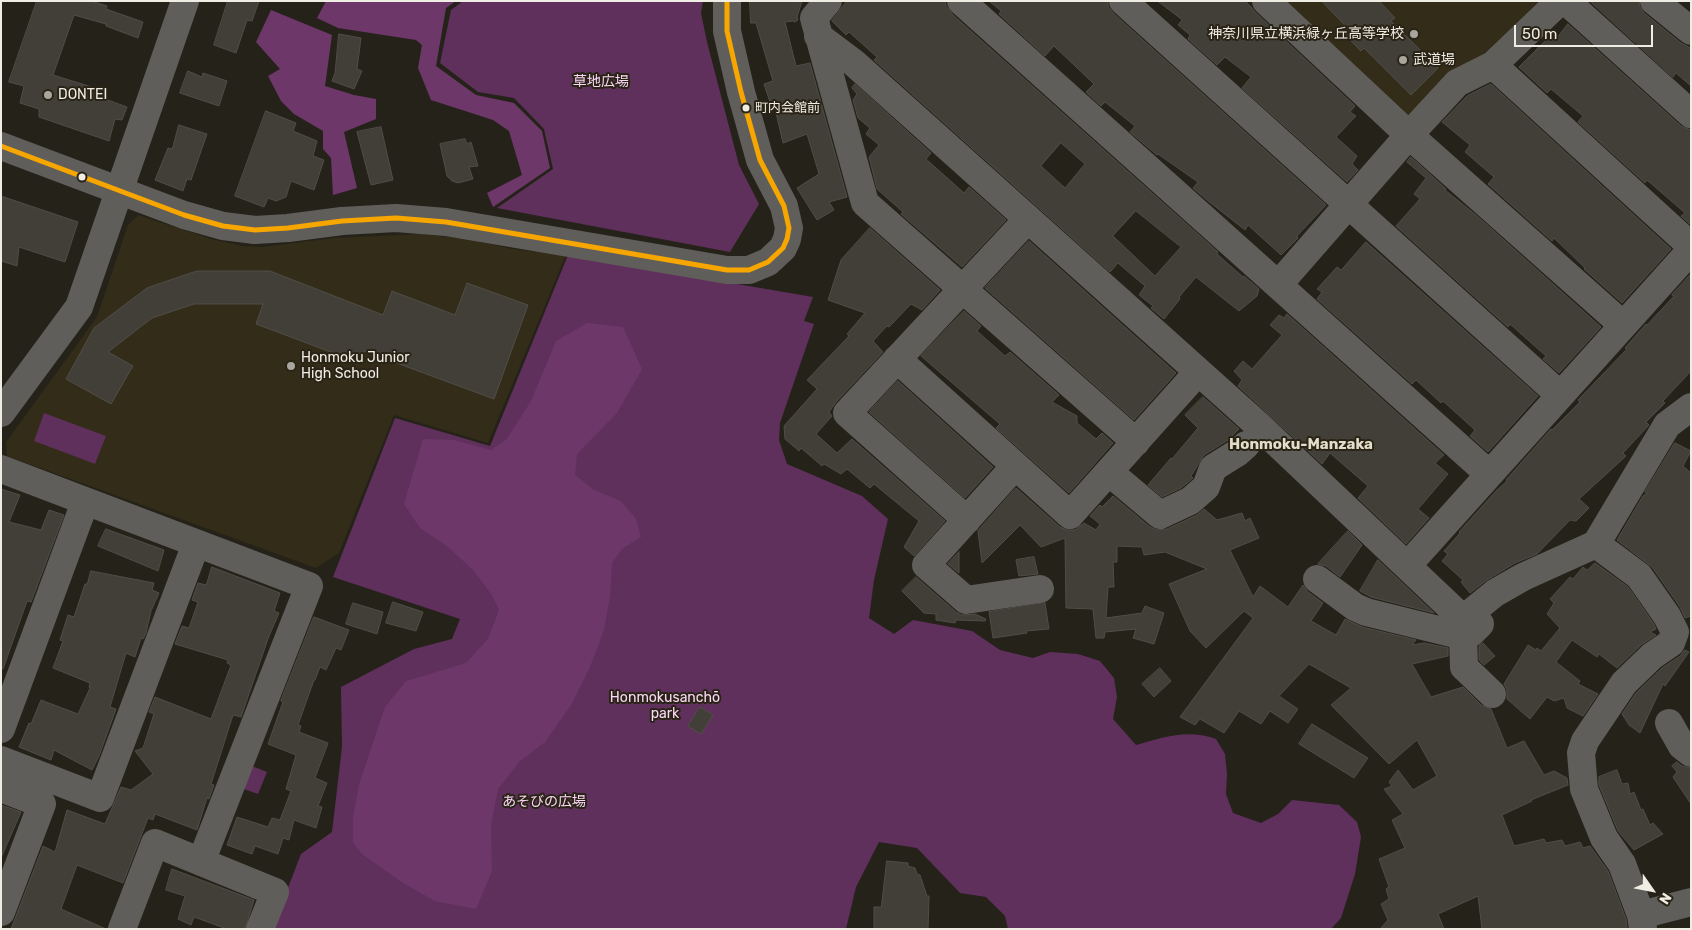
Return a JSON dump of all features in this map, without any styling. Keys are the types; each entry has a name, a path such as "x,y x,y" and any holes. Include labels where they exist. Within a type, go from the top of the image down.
{"street":[{"path":"1,413 79,307 186,1"},
{"path":"1,146 119,192 223,226 255,230 342,221 396,218 446,222 727,270 750,270 768,262 778,254 787,239 789,228 788,218 780,197 760,160 746,109 727,31 727,1"},
{"path":"828,1 814,18 865,203 1136,442"},
{"path":"961,1 1489,474"},
{"path":"1123,1 1560,395"},
{"path":"1266,1 1410,135 1623,325"},
{"path":"1278,285 1457,83 1493,65 1560,1"},
{"path":"1566,1 1691,114"},
{"path":"1654,1 1691,31"},
{"path":"818,36 854,63 1198,372 1253,433 1407,566 1463,619 1495,593 1523,577 1591,546"},
{"path":"1407,566 1691,248 1493,65"},
{"path":"967,520 847,413 1028,219"},
{"path":"897,359 1070,515 1198,372"},
{"path":"1317,579 1355,607 1366,612 1463,636 1471,633 1486,618 1500,608 1548,582 1576,564 1591,546 1667,426 1691,407"},
{"path":"1109,472 1160,515 1190,501 1206,487 1213,468 1237,453 1253,433"},
{"path":"1015,466 926,565 966,600 1040,589"},
{"path":"1,469 309,586 201,862"},
{"path":"1,730 85,502"},
{"path":"1,760 100,798 196,544"},
{"path":"1591,546 1639,576 1667,616 1674,632 1681,638 1652,656 1624,683 1585,741 1581,753 1584,789 1604,838 1622,864 1642,922 1691,902"},
{"path":"1463,636 1464,667 1492,694"},
{"path":"1669,723 1682,746 1691,753"},
{"path":"1,788 42,804 1,912"},
{"path":"122,929 155,843 275,892 260,929"}],"shaded area":[{"path":"326,1 456,1 446,8 436,66 476,95 514,103 542,131 550,168 493,207 487,193 522,175 509,131 493,120 431,100 418,68 422,45 416,40 338,28 317,18"},
{"name":"神奈川県立横浜緑ヶ丘高等学校","path":"1279,1 1547,1 1481,66 1412,114 1402,116"},
{"path":"271,10 332,35 325,86 354,95 376,99 376,119 344,132 357,188 333,195 331,158 323,149 323,131 294,114 281,101 268,76 280,69 256,42"},
{"name":"Honmoku Junior High School","path":"138,215 211,239 242,246 262,247 334,238 420,234 468,239 512,249 566,255 488,443 394,415 339,553 316,568 7,456 6,442 97,317 128,225"},
{"path":"587,323 623,327 642,369 617,413 577,454 575,475 594,490 621,501 636,519 641,537 622,549 612,563 610,596 604,630 590,667 571,705 545,742 520,761 498,789 491,825 492,871 476,909 435,901 403,883 362,854 353,842 353,818 359,785 385,707 406,681 466,663 488,639 499,610 492,595 473,570 447,546 420,528 404,504 423,439 454,440 491,450 507,439 531,401 556,341"}],"green space":[{"name":"草地広場","path":"463,1 703,1 701,13 707,42 739,165 759,204 730,252 497,208 553,169 544,129 514,98 478,92 440,63 451,10"},
{"name":"Honmokusanchō park","path":"568,255 813,297 804,321 814,324 780,423 779,440 787,464 862,496 888,519 874,580 869,618 894,634 913,620 972,631 1000,650 1033,658 1050,652 1078,654 1100,661 1114,678 1117,697 1113,719 1136,745 1186,734 1216,739 1225,754 1226,794 1233,813 1261,823 1278,814 1292,800 1339,805 1357,822 1361,837 1355,874 1341,918 1331,929 1008,929 1005,916 986,897 960,893 917,848 879,842 856,887 846,929 272,929 301,854 332,832 342,747 341,687 414,649 452,639 460,619 333,577 395,418 490,446"},
{"path":"44,413 106,436 95,464 34,441"},
{"path":"247,764 267,772 258,794 238,787"}],"building":[{"path":"37,1 91,1 107,6 106,9 143,22 138,38 106,26 106,24 74,15 53,75 95,88 94,95 127,107 122,120 115,119 109,141 39,117 39,109 20,103 24,86 9,82"},
{"path":"228,1 259,1 252,21 247,20 236,53 214,45"},
{"path":"750,1 802,1 797,17 798,20 795,22 785,22 796,66 810,63 847,197 829,202 834,210 817,220 797,188 819,174 807,134 783,143 774,104 771,105 764,84 773,81 756,23 751,23"},
{"path":"847,1 945,1 946,6 954,16 1218,252 1217,254 1259,289 1257,296 1239,311 1196,277 1164,319 1151,308 1153,306 1139,295 1145,286 1118,263 1110,272 874,60 877,57 849,32 846,35 832,21","holes":["1061,143 1085,164 1065,188 1041,166","1136,211 1181,247 1155,276 1113,236"]},
{"path":"989,1 1108,1 1108,6 1113,13 1326,205 1281,255 1248,225 1245,230 1193,188 1198,182 1157,155 1130,132 1135,126 1105,102 1101,106 1086,92 1094,84 1054,46 1045,56 999,14 1001,11"},
{"path":"1158,1 1245,1 1355,106 1350,112 1356,116 1336,137 1357,156 1352,164 1358,170 1347,182 1242,88 1251,77 1225,57 1217,65 1188,39 1190,35 1178,25 1182,20"},
{"path":"1322,1 1379,1 1395,18 1391,21 1438,68 1411,95 1364,48 1361,51 1341,31 1346,27"},
{"path":"1590,1 1639,1 1644,13 1681,43 1691,48 1691,86 1676,73 1673,77"},
{"path":"1568,24 1681,126 1691,130 1691,225 1681,216 1685,213 1647,180 1645,183 1578,122 1583,116 1551,89 1547,93 1519,67 1554,32 1558,36"},
{"path":"339,34 361,38 357,69 362,71 354,89 332,81 335,73"},
{"path":"188,71 202,77 203,73 227,81 219,106 180,93"},
{"path":"855,84 931,153 926,159 964,193 969,187 1006,220 962,267 901,214 903,212 877,189 869,157 879,145 866,134 870,128 858,118 853,100 857,94 852,88"},
{"path":"1491,84 1671,249 1622,303 1584,269 1554,238 1552,241 1488,184 1494,177 1465,152 1470,145 1442,122 1467,96"},
{"path":"266,111 296,123 293,131 317,141 313,156 324,160 314,190 291,181 286,197 276,201 268,198 264,207 235,196"},
{"path":"179,125 207,134 191,180 187,179 183,191 155,180 168,148 172,149"},
{"path":"381,127 393,180 371,185 357,132"},
{"path":"465,139 467,144 471,142 478,166 469,167 473,179 458,183 452,181 447,176 440,144"},
{"path":"1411,157 1445,190 1476,215 1601,327 1559,373 1543,359 1546,356 1510,324 1508,327 1396,226 1420,199 1414,194 1426,178 1407,162"},
{"path":"1,196 78,222 65,262 19,247 17,266 1,261"},
{"path":"870,228 940,290 922,310 911,304 873,341 883,352 836,402 829,412 832,416 816,434 837,453 852,439 945,521 914,556 904,547 919,521 874,484 870,488 847,469 841,474 824,464 822,466 801,448 799,451 785,439 784,426 817,389 807,380 849,336 847,334 865,313 828,300 841,260"},
{"path":"1029,241 1176,373 1134,420 985,288"},
{"path":"1366,242 1538,396 1488,452 1470,436 1475,430 1443,401 1441,403 1416,380 1412,384 1317,299 1322,292 1317,289 1337,267 1341,270"},
{"path":"197,271 270,271 383,315 392,291 455,315 467,283 528,305 494,399 364,351 360,363 256,324 263,304 194,304 152,318 108,352 133,366 111,404 66,379 94,328 147,288"},
{"path":"1691,274 1691,371 1663,401 1665,403 1646,422 1649,425 1623,453 1626,456 1579,499 1589,508 1576,521 1570,520 1537,554 1515,563 1470,593 1461,582 1463,580 1442,561 1448,554 1444,551 1551,429 1580,402 1578,400 1627,349 1625,348 1674,296 1672,295"},
{"path":"964,311 981,326 977,331 1005,356 1010,352 1059,395 1052,402 1077,416 1077,423 1096,439 1102,433 1113,443 1069,493 996,428 1000,424 921,356"},
{"path":"1287,314 1444,455 1435,463 1448,474 1418,509 1429,518 1406,544 1358,498 1368,486 1330,453 1322,464 1238,386 1242,380 1234,371 1243,361 1252,369 1282,335 1270,325 1279,315 1284,318"},
{"path":"898,381 993,467 965,498 869,412"},
{"path":"1203,397 1239,429 1228,440 1204,455 1191,476 1193,478 1181,488 1162,497 1148,485 1198,428 1185,415"},
{"path":"1675,443 1691,451 1683,466 1691,473 1691,616 1685,618 1680,607 1652,567 1617,540 1643,496 1647,493 1645,492"},
{"path":"1016,488 1060,527 1067,530 1075,530 1084,523 1096,530 1100,524 1090,516 1100,505 1102,507 1113,496 1150,527 1157,530 1167,529 1197,515 1204,509 1217,520 1242,513 1245,521 1250,518 1259,538 1230,550 1253,597 1260,586 1288,607 1303,585 1308,592 1323,603 1311,621 1336,635 1345,619 1362,627 1416,640 1412,645 1424,643 1448,648 1448,656 1412,664 1431,697 1463,687 1481,705 1491,709 1507,748 1524,741 1544,775 1554,771 1567,778 1568,785 1531,800 1502,815 1514,846 1544,839 1546,843 1562,840 1565,846 1580,842 1583,848 1590,846 1608,871 1626,919 1627,929 1482,929 1478,896 1438,914 1444,929 1380,929 1388,920 1381,904 1389,899 1386,889 1389,887 1379,859 1405,848 1392,820 1403,814 1384,789 1392,786 1389,782 1398,770 1413,790 1437,776 1417,740 1389,764 1331,705 1351,688 1309,664 1279,696 1298,709 1288,723 1270,711 1261,724 1239,711 1224,733 1200,719 1195,725 1180,717 1253,618 1244,611 1206,648 1190,631 1169,584 1207,569 1165,552 1144,555 1142,547 1117,546 1117,562 1113,562 1114,587 1108,587 1106,618 1142,613 1145,606 1164,613 1154,644 1133,638 1136,629 1105,632 1104,638 1096,638 1093,609 1066,608 1065,538 1041,547 1020,525 982,563 978,531"},
{"path":"1,489 20,495 9,522 41,530 49,510 64,515 31,602 27,601 3,669 1,669"},
{"path":"106,529 164,550 158,571 98,546"},
{"path":"1348,531 1362,545 1340,577 1326,566 1318,564"},
{"path":"959,552 959,573 948,564"},
{"path":"1034,557 1038,574 1019,576 1016,560"},
{"path":"1378,560 1434,613 1371,597 1360,591"},
{"path":"1595,563 1628,587 1654,624 1656,629 1650,632 1656,635 1641,645 1617,668 1599,654 1597,657 1572,640 1556,662 1580,681 1578,684 1598,694 1583,716 1567,708 1564,698 1554,701 1547,697 1530,719 1507,699 1507,690 1504,684 1528,645 1541,651 1560,628 1547,614 1554,603 1550,599 1570,577 1573,579 1583,567 1587,570"},
{"path":"212,567 280,593 274,611 279,613 241,717 233,715 211,784 214,785 209,799 207,798 197,830 155,814 153,820 148,818 123,883 77,865 61,909 106,929 11,929 43,846 55,852 67,810 105,824 121,787 131,790 153,774 135,751 143,748 154,714 149,712 155,697 211,719 231,665 227,663 228,660 175,644 182,626 189,628 198,602 192,600 198,583 206,585"},
{"path":"91,571 154,583 152,590 159,593 151,611 146,633 143,639 141,638 135,657 126,653 110,707 116,709 92,770 54,750 51,760 19,747 41,700 78,714 90,688 90,683 53,668 63,641 60,640 68,615 74,617"},
{"path":"916,577 956,612 962,615 975,614 986,619 985,621 956,620 955,623 936,620 936,614 924,613 902,591"},
{"path":"393,602 423,612 416,631 386,623"},
{"path":"353,603 383,612 377,634 346,624"},
{"path":"1045,603 1049,629 1026,631 1027,633 993,638 989,612"},
{"path":"314,617 349,630 341,650 336,648 326,670 320,667 298,725 301,726 299,732 328,743 315,778 327,783 318,806 322,807 316,828 294,820 289,840 283,838 278,854 255,846 252,854 227,845 237,817 268,827 272,818 280,820 291,791 286,789 296,755 268,744 283,702 281,701"},
{"path":"1483,643 1495,656 1484,665 1479,660 1479,646"},
{"path":"1685,650 1689,652 1665,686 1663,684 1640,733 1629,725 1622,714 1636,693 1662,668 1680,656"},
{"path":"1160,668 1171,681 1154,697 1142,684"},
{"path":"700,707 713,715 701,734 688,726"},
{"path":"1312,724 1368,758 1354,778 1299,744"},
{"path":"1677,762 1682,766 1691,768 1691,804 1673,777 1677,772 1672,766"},
{"path":"1617,770 1622,784 1628,783 1630,794 1634,792 1641,810 1643,809 1650,825 1653,823 1663,834 1634,850 1618,831 1599,785 1599,777"},
{"path":"1,805 21,812 1,858"},
{"path":"887,861 908,863 908,866 915,868 917,874 920,875 927,896 929,896 928,929 874,929 874,907 881,907"},
{"path":"172,869 254,900 245,929 227,929 194,917 191,925 178,919 185,896 166,890"}],"transit line":[{"path":"1,146 184,215 223,226 255,230 342,221 396,218 446,222 727,270 749,270 768,262 783,248 789,228 784,206 760,160 741,92 727,31 727,1"}],"place":[{"name":"神奈川県立横浜緑ヶ丘高等学校","path":"1414,34"},
{"name":"武道場","path":"1403,60"},
{"name":"DONTEI","path":"48,95"},
{"name":"町内会館前","path":"746,108"},
{"name":"Honmoku Junior High School","path":"291,366"}],"district":[{"name":"Honmoku-Manzaka","path":"1301,445"}],"park label":[{"name":"あそびの広場","path":"544,802"}]}
